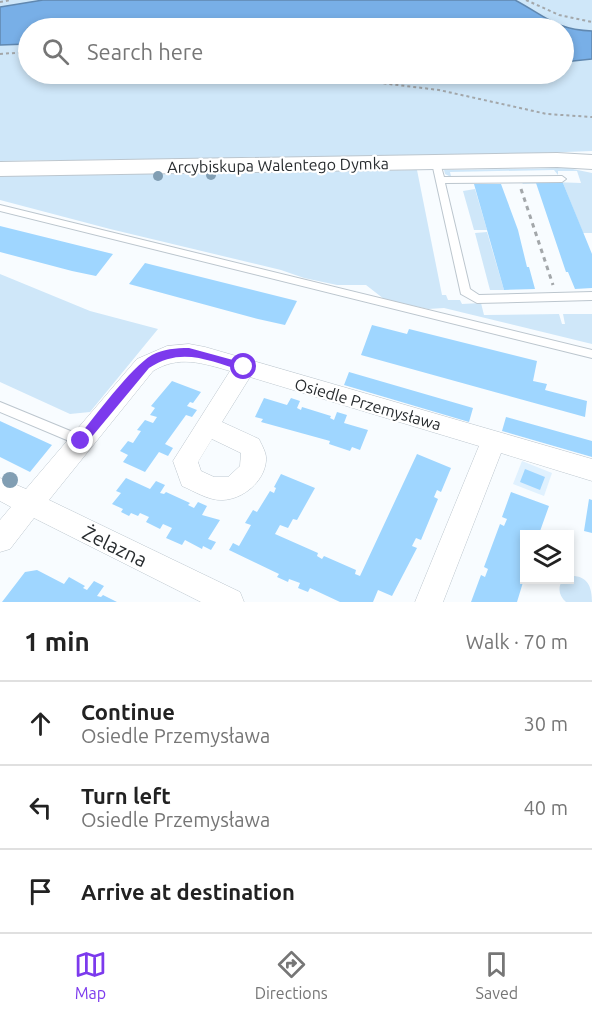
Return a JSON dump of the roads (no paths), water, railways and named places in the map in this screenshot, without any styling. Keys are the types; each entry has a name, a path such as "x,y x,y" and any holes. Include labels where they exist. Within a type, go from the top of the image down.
{"street":[{"name":"Arcybiskupa Walentego Dymka","path":"559,169 592,156"},
{"name":"Arcybiskupa Walentego Dymka","path":"0,169 438,171 559,169 592,162"},
{"name":"Osiedle Przemysława","path":"0,540 145,366 158,357 173,352 189,352 244,367 592,470"},
{"path":"206,426 244,367"},
{"path":"429,602 493,441"},
{"name":"Żelazna","path":"0,489 230,602"}],"lane":[{"path":"559,169 517,179 438,171 465,291 477,299 592,296"},
{"path":"0,208 592,354"},
{"path":"0,407 81,441"}],"water":[{"path":"43,0 515,0 545,18 18,18 18,44 0,45 0,7"},
{"path":"574,29 592,31 592,59 574,61"}]}
